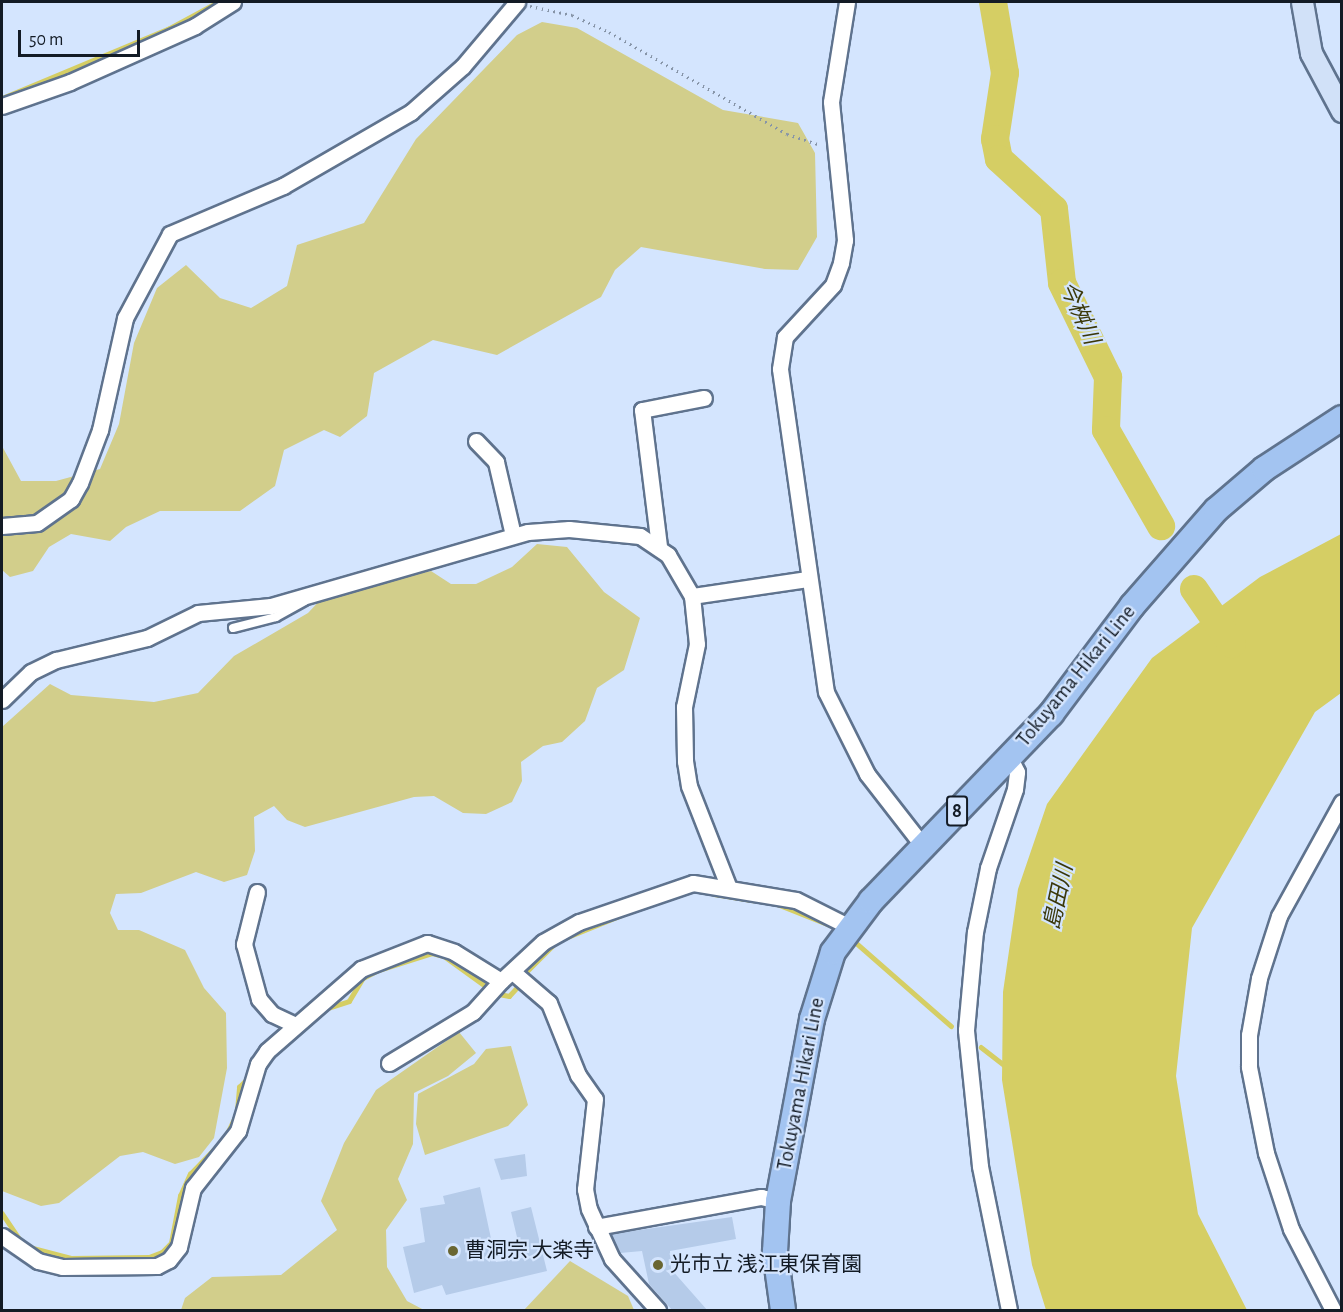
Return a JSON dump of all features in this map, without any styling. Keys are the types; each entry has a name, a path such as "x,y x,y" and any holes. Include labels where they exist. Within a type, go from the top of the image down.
{"main road":[{"name":"Tokuyama Hikari Line","path":"783,1311 775,1251 778,1201 822,980 850,927 923,846 1051,714 1132,606 1216,510 1264,469 1341,418"}],"street":[{"path":"2,106 70,82 195,26 233,2"},
{"path":"2,526 37,524 71,499 100,430 125,318 170,234 283,186 411,112 464,66 517,2"},
{"path":"847,2 831,102 833,150 845,240 841,263 833,285 785,337 780,352 807,579 826,692 867,774 923,846"},
{"path":"1302,2 1311,53 1335,86 1341,111"},
{"path":"658,546 642,410 704,398"},
{"path":"476,441 496,462 513,535"},
{"path":"2,700 31,672 56,660 147,638 198,613 271,606 317,590 513,535 603,530 640,536 658,546 692,596 697,644 684,707 685,760 689,786 729,888"},
{"path":"692,596 807,579"},
{"path":"1009,1311 980,1166 966,1030 975,932 991,859 1015,789 1017,772 1010,758"},
{"path":"1333,1311 1291,1229 1266,1153 1249,1067 1249,1035 1259,978 1279,916 1341,802"},
{"path":"389,1063 473,1012 543,942 579,922 680,885 729,888 815,906 850,927"},
{"path":"257,892 244,944 259,999 272,1014 293,1024"},
{"path":"2,1236 38,1261 62,1267 157,1266 169,1260 179,1246 193,1188 238,1131 258,1064 293,1024 361,969 427,943 454,952 507,977 554,1010 578,1075 595,1099 585,1189 596,1227 612,1259 658,1311"},
{"path":"596,1227 761,1197 778,1201"}],"lane":[{"path":"233,628 295,609 317,590"}],"path":[{"path":"517,2 572,15 609,32 787,135 833,150"}],"shaded area":[{"path":"542,22 577,28 723,110 798,123 815,153 817,237 798,270 765,269 641,247 615,270 601,297 497,355 433,340 374,373 367,416 340,437 324,430 284,450 275,486 240,511 160,511 126,527 110,541 71,534 49,547 33,571 10,577 2,570 2,446 21,481 56,481 100,469 119,424 134,343 157,288 186,265 220,298 251,308 287,286 297,245 364,223 416,139 517,35"},
{"path":"537,544 567,547 604,592 640,618 624,670 597,688 585,721 562,742 543,746 521,762 522,781 512,802 486,814 463,813 434,796 414,797 305,827 287,820 274,806 254,817 255,851 247,875 224,882 196,872 141,893 116,894 110,913 118,930 139,930 185,950 204,988 226,1013 227,1068 214,1138 199,1157 175,1164 143,1152 120,1156 59,1203 41,1206 2,1191 2,727 50,684 71,695 154,702 198,693 234,656 308,613 326,594 431,571 451,584 476,584 512,567"},
{"path":"459,1032 476,1053 448,1076 414,1093 413,1144 398,1179 407,1200 386,1230 387,1267 407,1301 424,1310 181,1310 185,1298 212,1277 281,1275 337,1230 321,1201 344,1143 376,1090"},
{"path":"511,1046 528,1105 508,1126 425,1155 416,1124 418,1094 474,1064 486,1049"},
{"path":"570,1261 628,1296 634,1310 524,1310"}],"water":[{"name":"島田川","path":"1341,534 1341,693 1315,712 1192,928 1176,1076 1198,1214 1247,1310 1046,1310 1032,1265 1002,1080 1003,992 1018,889 1047,804 1152,658 1260,577"}],"building":[{"path":"525,1154 527,1176 501,1180 494,1159"},
{"path":"480,1187 496,1262 522,1258 511,1212 531,1207 547,1271 446,1295 442,1285 414,1293 403,1247 425,1242 420,1208 445,1204 443,1196"},
{"name":"光市立 浅江東保育園","path":"732,1217 736,1239 670,1251 671,1269 708,1311 673,1311 649,1284 642,1251 620,1253 611,1234"}],"waterway":[{"path":"2,98 168,29 218,2"},
{"name":"今桝川","path":"993,2 1005,73 995,139 999,159 1054,209 1062,283 1108,377 1106,430 1161,526"},
{"name":"今桝川","path":"1194,589 1232,644"},
{"path":"714,894 753,900"},
{"path":"777,904 830,925"},
{"path":"565,938 624,914"},
{"path":"854,941 951,1026"},
{"path":"525,973 555,943"},
{"path":"322,1010 349,1001 363,978 376,971 432,953 444,956 491,990"},
{"path":"499,994 509,996 520,984"},
{"path":"981,1047 1005,1066"},
{"path":"237,1111 239,1087 248,1078"},
{"path":"226,1136 234,1119"},
{"path":"29,1247 71,1258 149,1257 162,1252 171,1243 180,1196 190,1174 216,1147"},
{"path":"2,1213 20,1240"}],"place":[{"name":"曹洞宗 大楽寺","path":"453,1251"},
{"name":"光市立 浅江東保育園","path":"658,1265"}]}
